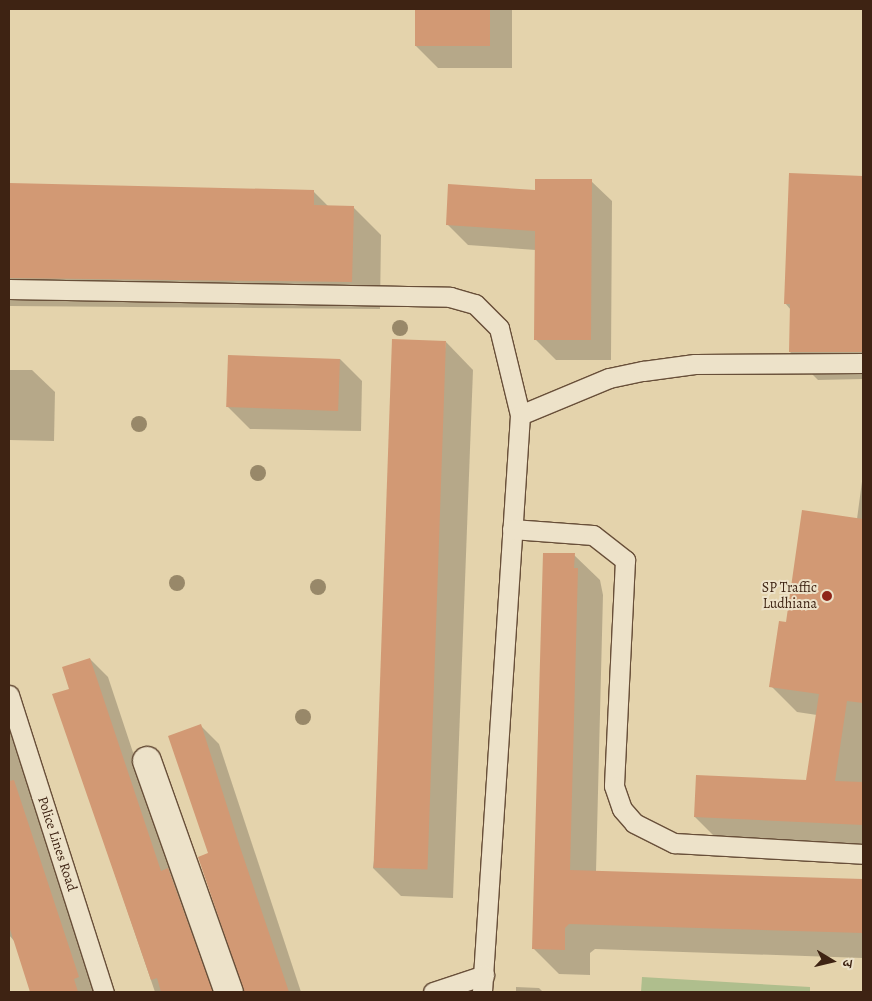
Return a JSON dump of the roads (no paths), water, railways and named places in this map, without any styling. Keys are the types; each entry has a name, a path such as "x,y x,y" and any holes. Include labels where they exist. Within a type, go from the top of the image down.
{"street":[{"path":"146,761 229,992"}],"lane":[{"path":"9,289 450,297 475,304 499,328 520,414 483,983 433,992"},
{"path":"520,414 609,378 652,370 695,364 863,362"},
{"path":"512,529 593,535 625,560 614,786 622,809 634,823 674,843 863,854"},
{"name":"Police Lines Road","path":"9,695 104,992"}],"place":[{"name":"SP Traffic Ludhiana","path":"827,596"}]}
